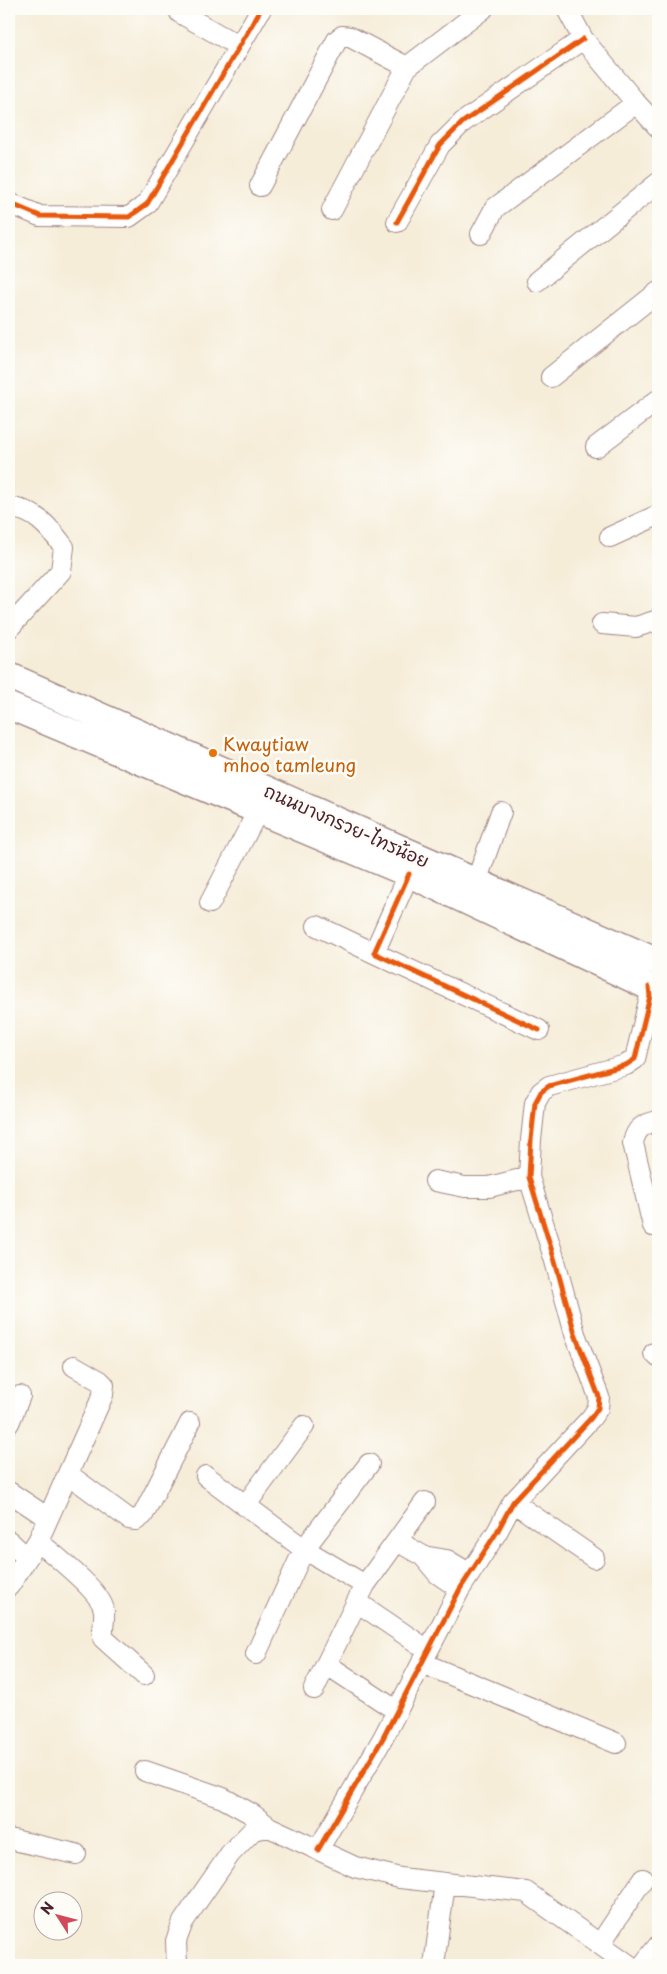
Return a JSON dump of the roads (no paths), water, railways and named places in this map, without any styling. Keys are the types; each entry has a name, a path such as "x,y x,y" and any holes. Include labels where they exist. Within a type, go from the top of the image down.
{"main road":[{"name":"ถนนบางกรวย-ไทรน้อย","path":"9,676 658,962"},
{"name":"ถนนบางกรวย-ไทรน้อย","path":"9,706 409,874 653,989"}],"street":[{"path":"9,203 40,216 128,217 147,204 261,9"},
{"path":"332,210 406,67 483,9"},
{"path":"567,9 583,39 658,127"},
{"path":"180,12 239,46"},
{"path":"260,186 337,40 342,36 350,37 406,67"},
{"path":"397,222 440,145 463,122 583,39"},
{"path":"481,234 495,208 636,103"},
{"path":"537,281 658,183"},
{"path":"551,377 658,292"},
{"path":"596,448 658,400"},
{"path":"9,508 20,508 47,525 64,547 61,571 9,628"},
{"path":"610,537 658,515"},
{"path":"602,624 636,627 658,620"},
{"path":"210,903 258,811"},
{"path":"476,882 501,812"},
{"path":"374,954 409,874"},
{"path":"317,926 539,1030"},
{"path":"318,1850 383,1738 420,1654 497,1532 513,1502 591,1418 598,1408 599,1397 575,1334 529,1177 535,1103 541,1092 549,1086 626,1065 635,1059 653,989"},
{"path":"653,1226 633,1143 636,1133 644,1124 658,1121"},
{"path":"435,1181 464,1186 490,1187 529,1177"},
{"path":"9,1586 32,1549 48,1518 103,1395 104,1385 100,1381 74,1366"},
{"path":"9,1423 20,1396"},
{"path":"68,1474 129,1519 136,1520 143,1515 190,1423"},
{"path":"245,1506 304,1426"},
{"path":"256,1654 304,1549 369,1464"},
{"path":"206,1476 361,1594 420,1654 616,1743"},
{"path":"9,1492 48,1518"},
{"path":"314,1689 361,1594 425,1502"},
{"path":"513,1502 594,1558"},
{"path":"9,1541 32,1549 96,1592 105,1610 102,1629 103,1638 144,1674"},
{"path":"398,1541 423,1556 447,1560 465,1582"},
{"path":"326,1664 388,1705"},
{"path":"145,1771 223,1798 252,1814 268,1827 355,1866 400,1878 526,1892 628,1965"},
{"path":"177,1965 176,1941 183,1922 230,1854 253,1830 268,1827"},
{"path":"9,1839 76,1854"},
{"path":"600,1944 644,1879"},
{"path":"434,1965 445,1882"},
{"path":"643,1965 658,1946"}],"place":[{"name":"Kwaytiaw mhoo tamleung","path":"213,753"}]}
